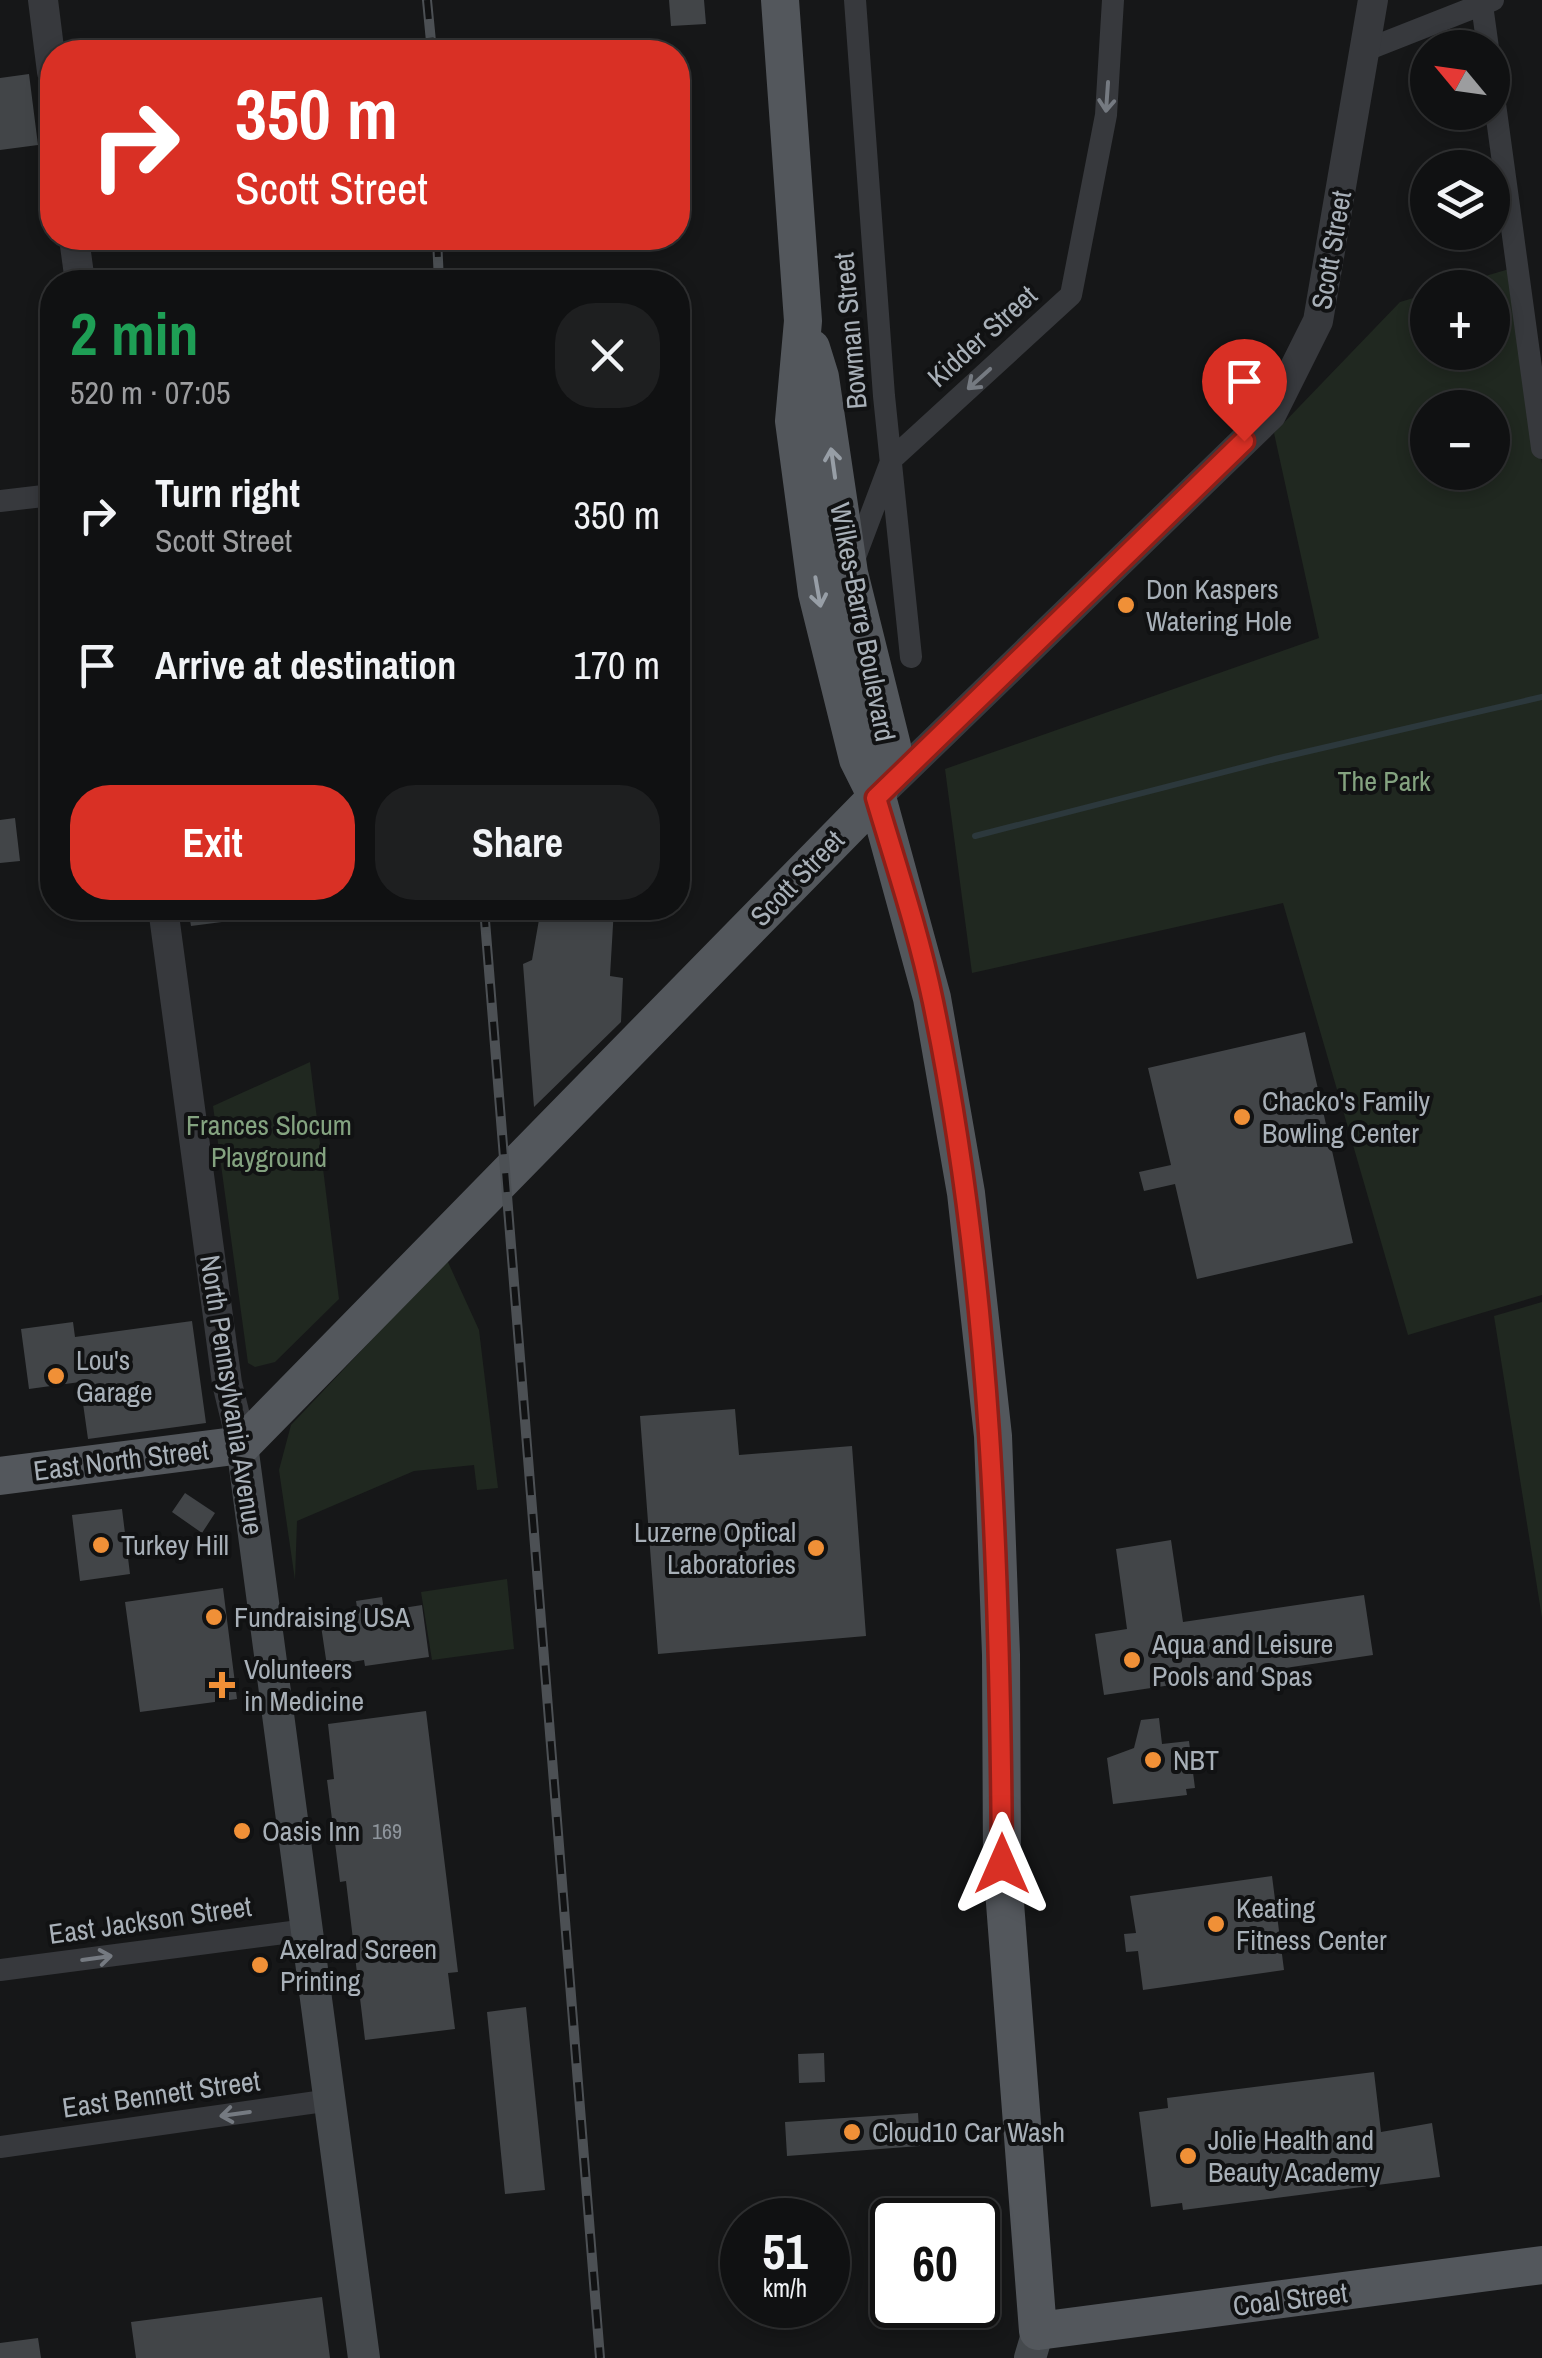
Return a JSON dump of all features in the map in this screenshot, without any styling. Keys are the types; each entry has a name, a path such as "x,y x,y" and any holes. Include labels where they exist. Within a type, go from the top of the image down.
{"main road":[{"name":"Wilkes-Barre Boulevard","path":"780,0 803,322 794,421 817,593 858,759 876,798"},
{"name":"Wilkes-Barre Boulevard","path":"803,322 820,377 849,574 892,746 876,798"},
{"name":"Scott Street","path":"242,1445 876,798"},
{"path":"876,798 932,998 950,1091 991,1419 1001,1655 1002,1864 1038,2349"},
{"name":"East North Street","path":"0,1476 242,1445"},
{"name":"North Pennsylvania Avenue","path":"242,1445 364,2358"},
{"name":"Coal Street","path":"1038,2349 1542,2266"}],"street":[{"path":"43,0 48,40"},
{"name":"Bowman Street","path":"855,0 910,657"},
{"name":"Kidder Street","path":"849,574 892,459 1071,295 1106,115 1113,0"},
{"name":"Scott Street","path":"876,798 1270,415 1318,321 1373,0"},
{"path":"1366,50 1487,2 1488,30"},
{"path":"1499,130 1542,448"},
{"path":"0,502 40,496"},
{"name":"North Pennsylvania Avenue","path":"165,920 227,1383 242,1445"},
{"name":"East Jackson Street","path":"0,1970 308,1930"},
{"name":"East Bennett Street","path":"0,2148 331,2100"}],"green space":[{"name":"The Park","path":"1516,267 1542,464 1542,1295 1408,1335 1283,903 972,973 945,769 1319,638 1274,433 1400,302 1410,299 1410,370 1510,370 1510,270 1506,270"},
{"name":"Frances Slocum Playground","path":"310,1062 339,1299 275,1362 255,1367 248,1363 213,1106"},
{"path":"447,1260 479,1330 498,1488 477,1490 474,1465 414,1471 297,1521 295,1580 279,1470 291,1425"},
{"path":"1542,1302 1542,1618 1494,1316"},
{"path":"507,1579 514,1649 432,1660 421,1592"}],"building":[{"path":"669,0 704,0 706,24 671,26"},
{"path":"29,74 38,145 0,150 0,78"},
{"path":"15,818 20,861 0,863 0,820"},
{"path":"190,920 238,920 191,926"},
{"path":"539,920 613,920 610,976 623,978 621,1022 534,1107 523,964 532,960"},
{"name":"Chacko's Family Bowling Center","path":"1305,1032 1353,1243 1197,1279 1175,1184 1144,1191 1139,1172 1171,1165 1148,1068"},
{"path":"192,1321 206,1423 88,1439 80,1382 29,1389 21,1329 73,1322 75,1337"},
{"path":"735,1409 739,1455 852,1446 866,1636 658,1654 640,1416"},
{"name":"Turkey Hill","path":"185,1493 215,1513 202,1533 172,1512"},
{"name":"Turkey Hill","path":"122,1509 130,1574 80,1581 72,1515"},
{"path":"1171,1540 1183,1622 1364,1595 1373,1655 1104,1695 1095,1634 1127,1629 1116,1549"},
{"path":"223,1588 237,1699 140,1712 125,1602"},
{"path":"382,1597 384,1611 422,1605 429,1657 365,1666 364,1660 327,1666 320,1619 358,1614 356,1601"},
{"path":"426,1711 458,1972 448,1973 455,2029 365,2040 346,1881 340,1882 327,1780 334,1779 328,1724"},
{"name":"NBT","path":"1159,1718 1162,1744 1189,1741 1195,1788 1186,1789 1187,1795 1113,1804 1107,1758 1134,1748 1141,1720"},
{"path":"1272,1876 1284,1970 1143,1990 1138,1951 1126,1952 1124,1934 1136,1933 1130,1896"},
{"path":"526,2007 545,2190 505,2194 487,2012"},
{"path":"824,2053 825,2082 799,2083 798,2054"},
{"path":"1374,2072 1381,2132 1432,2123 1440,2177 1183,2210 1182,2203 1151,2207 1139,2112 1168,2108 1167,2098"},
{"name":"Cloud10 Car Wash","path":"918,2113 920,2146 787,2156 785,2122"},
{"path":"322,2297 330,2358 136,2358 131,2322"},
{"path":"38,2338 41,2358 0,2358 0,2343"}],"waterway":[{"path":"975,836 1275,759 1542,697"}],"railway":[{"path":"427,0 431,40"},
{"path":"438,250 438,270"},
{"path":"485,920 600,2358"}],"place":[{"name":"Don Kaspers Watering Hole","path":"1126,605"},
{"name":"Chacko's Family Bowling Center","path":"1242,1117"},
{"name":"Lou's Garage","path":"56,1376"},
{"name":"Turkey Hill","path":"101,1545"},
{"name":"Luzerne Optical Laboratories","path":"816,1548"},
{"name":"Fundraising USA","path":"214,1617"},
{"name":"Aqua and Leisure Pools and Spas","path":"1132,1660"},
{"name":"Volunteers in Medicine","path":"222,1685"},
{"name":"NBT","path":"1153,1760"},
{"name":"Oasis Inn","path":"242,1831"},
{"name":"Keating Fitness Center","path":"1216,1924"},
{"name":"Axelrad Screen Printing","path":"260,1965"},
{"name":"Cloud10 Car Wash","path":"852,2132"},
{"name":"Jolie Health and Beauty Academy","path":"1188,2156"}],"route":[{"path":"1002,1864 1001,1655 993,1444 966,1193 932,998 876,798 1244,441"}]}
